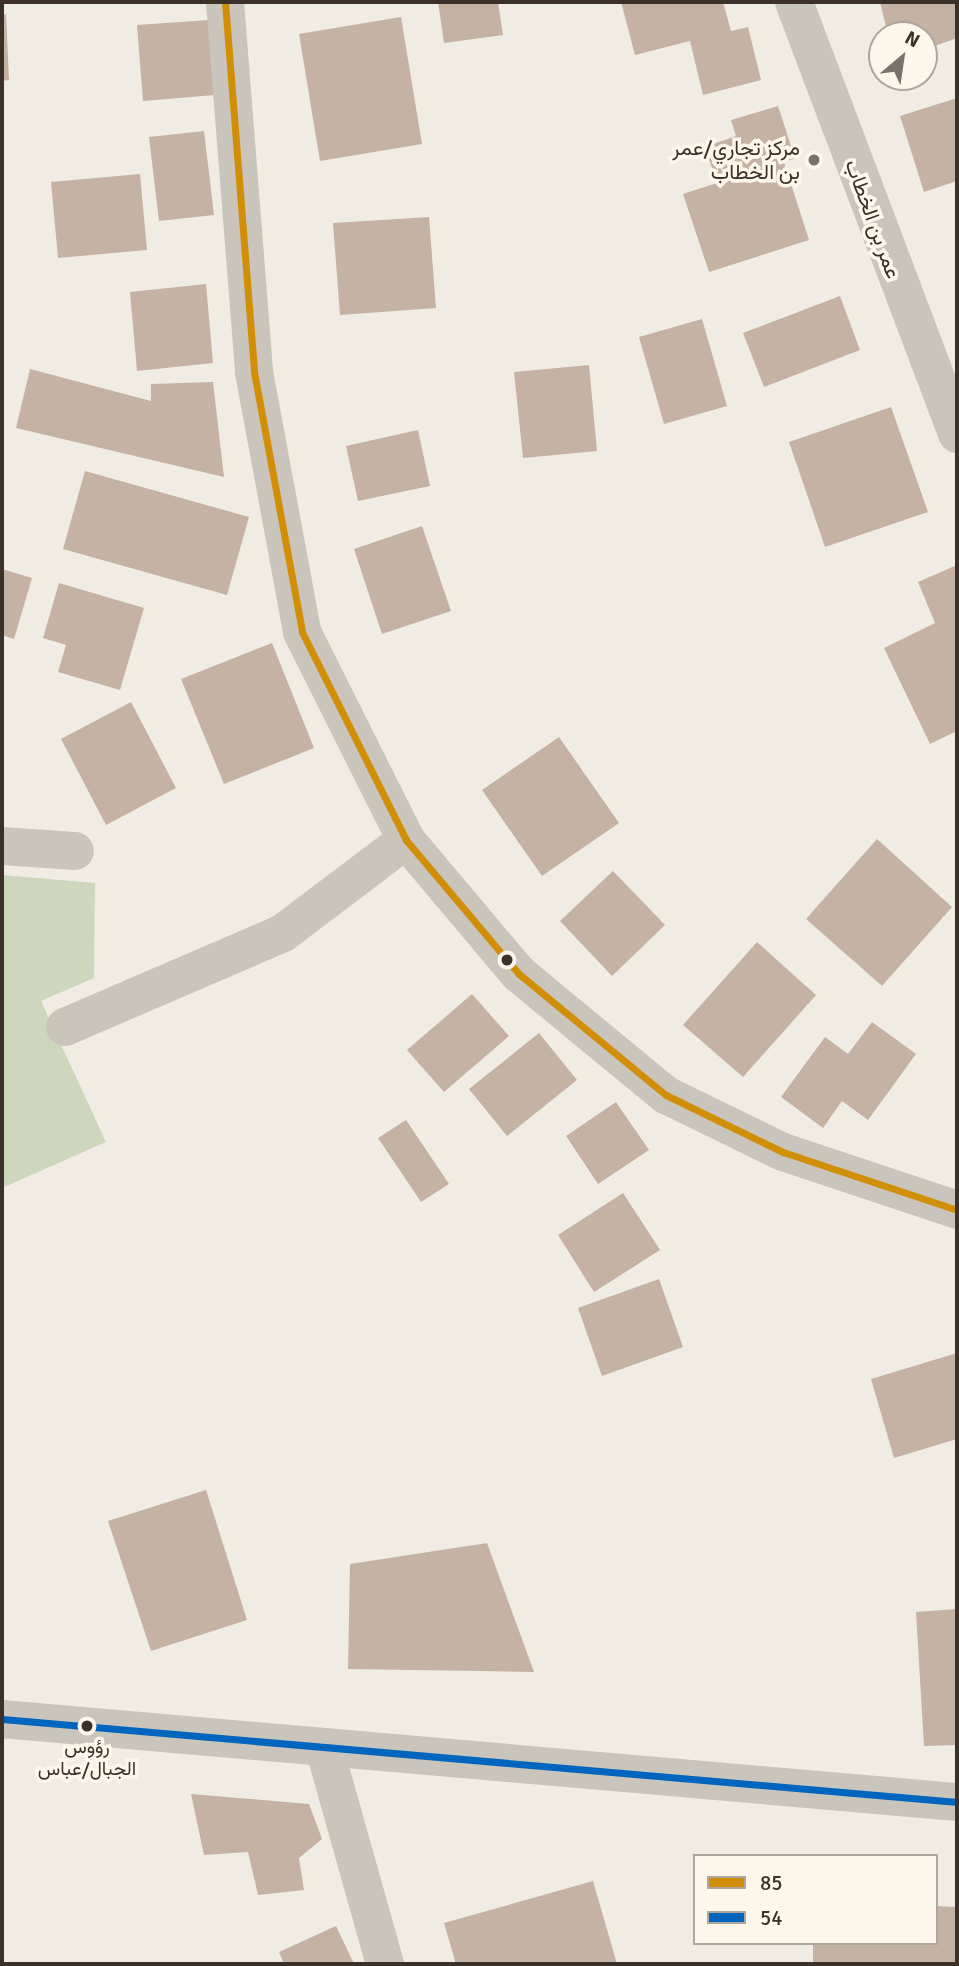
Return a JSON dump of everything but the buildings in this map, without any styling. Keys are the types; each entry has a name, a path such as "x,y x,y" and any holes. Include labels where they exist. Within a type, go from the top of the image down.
{"street":[{"path":"225,2 254,372 302,632 406,841 519,974 666,1095 783,1152 957,1210"},
{"name":"عمر بن الخطاب","path":"794,2 957,434"},
{"path":"65,1027 283,933 406,841"},
{"path":"2,846 75,851"},
{"path":"2,1719 957,1802"},
{"path":"324,1747 385,1964"}],"green space":[{"path":"2,875 95,883 94,978 41,1001 106,1142 2,1188"}],"transit line":[{"name":"85","path":"225,2 254,372 302,632 406,840 519,974 666,1095 783,1152 957,1210"},
{"name":"54","path":"2,1719 957,1802"}],"place":[{"name":"مركز تجاري/عمر بن الخطاب","path":"814,160"},
{"name":"رؤوس الجبال/عباس","path":"87,1726"}]}
